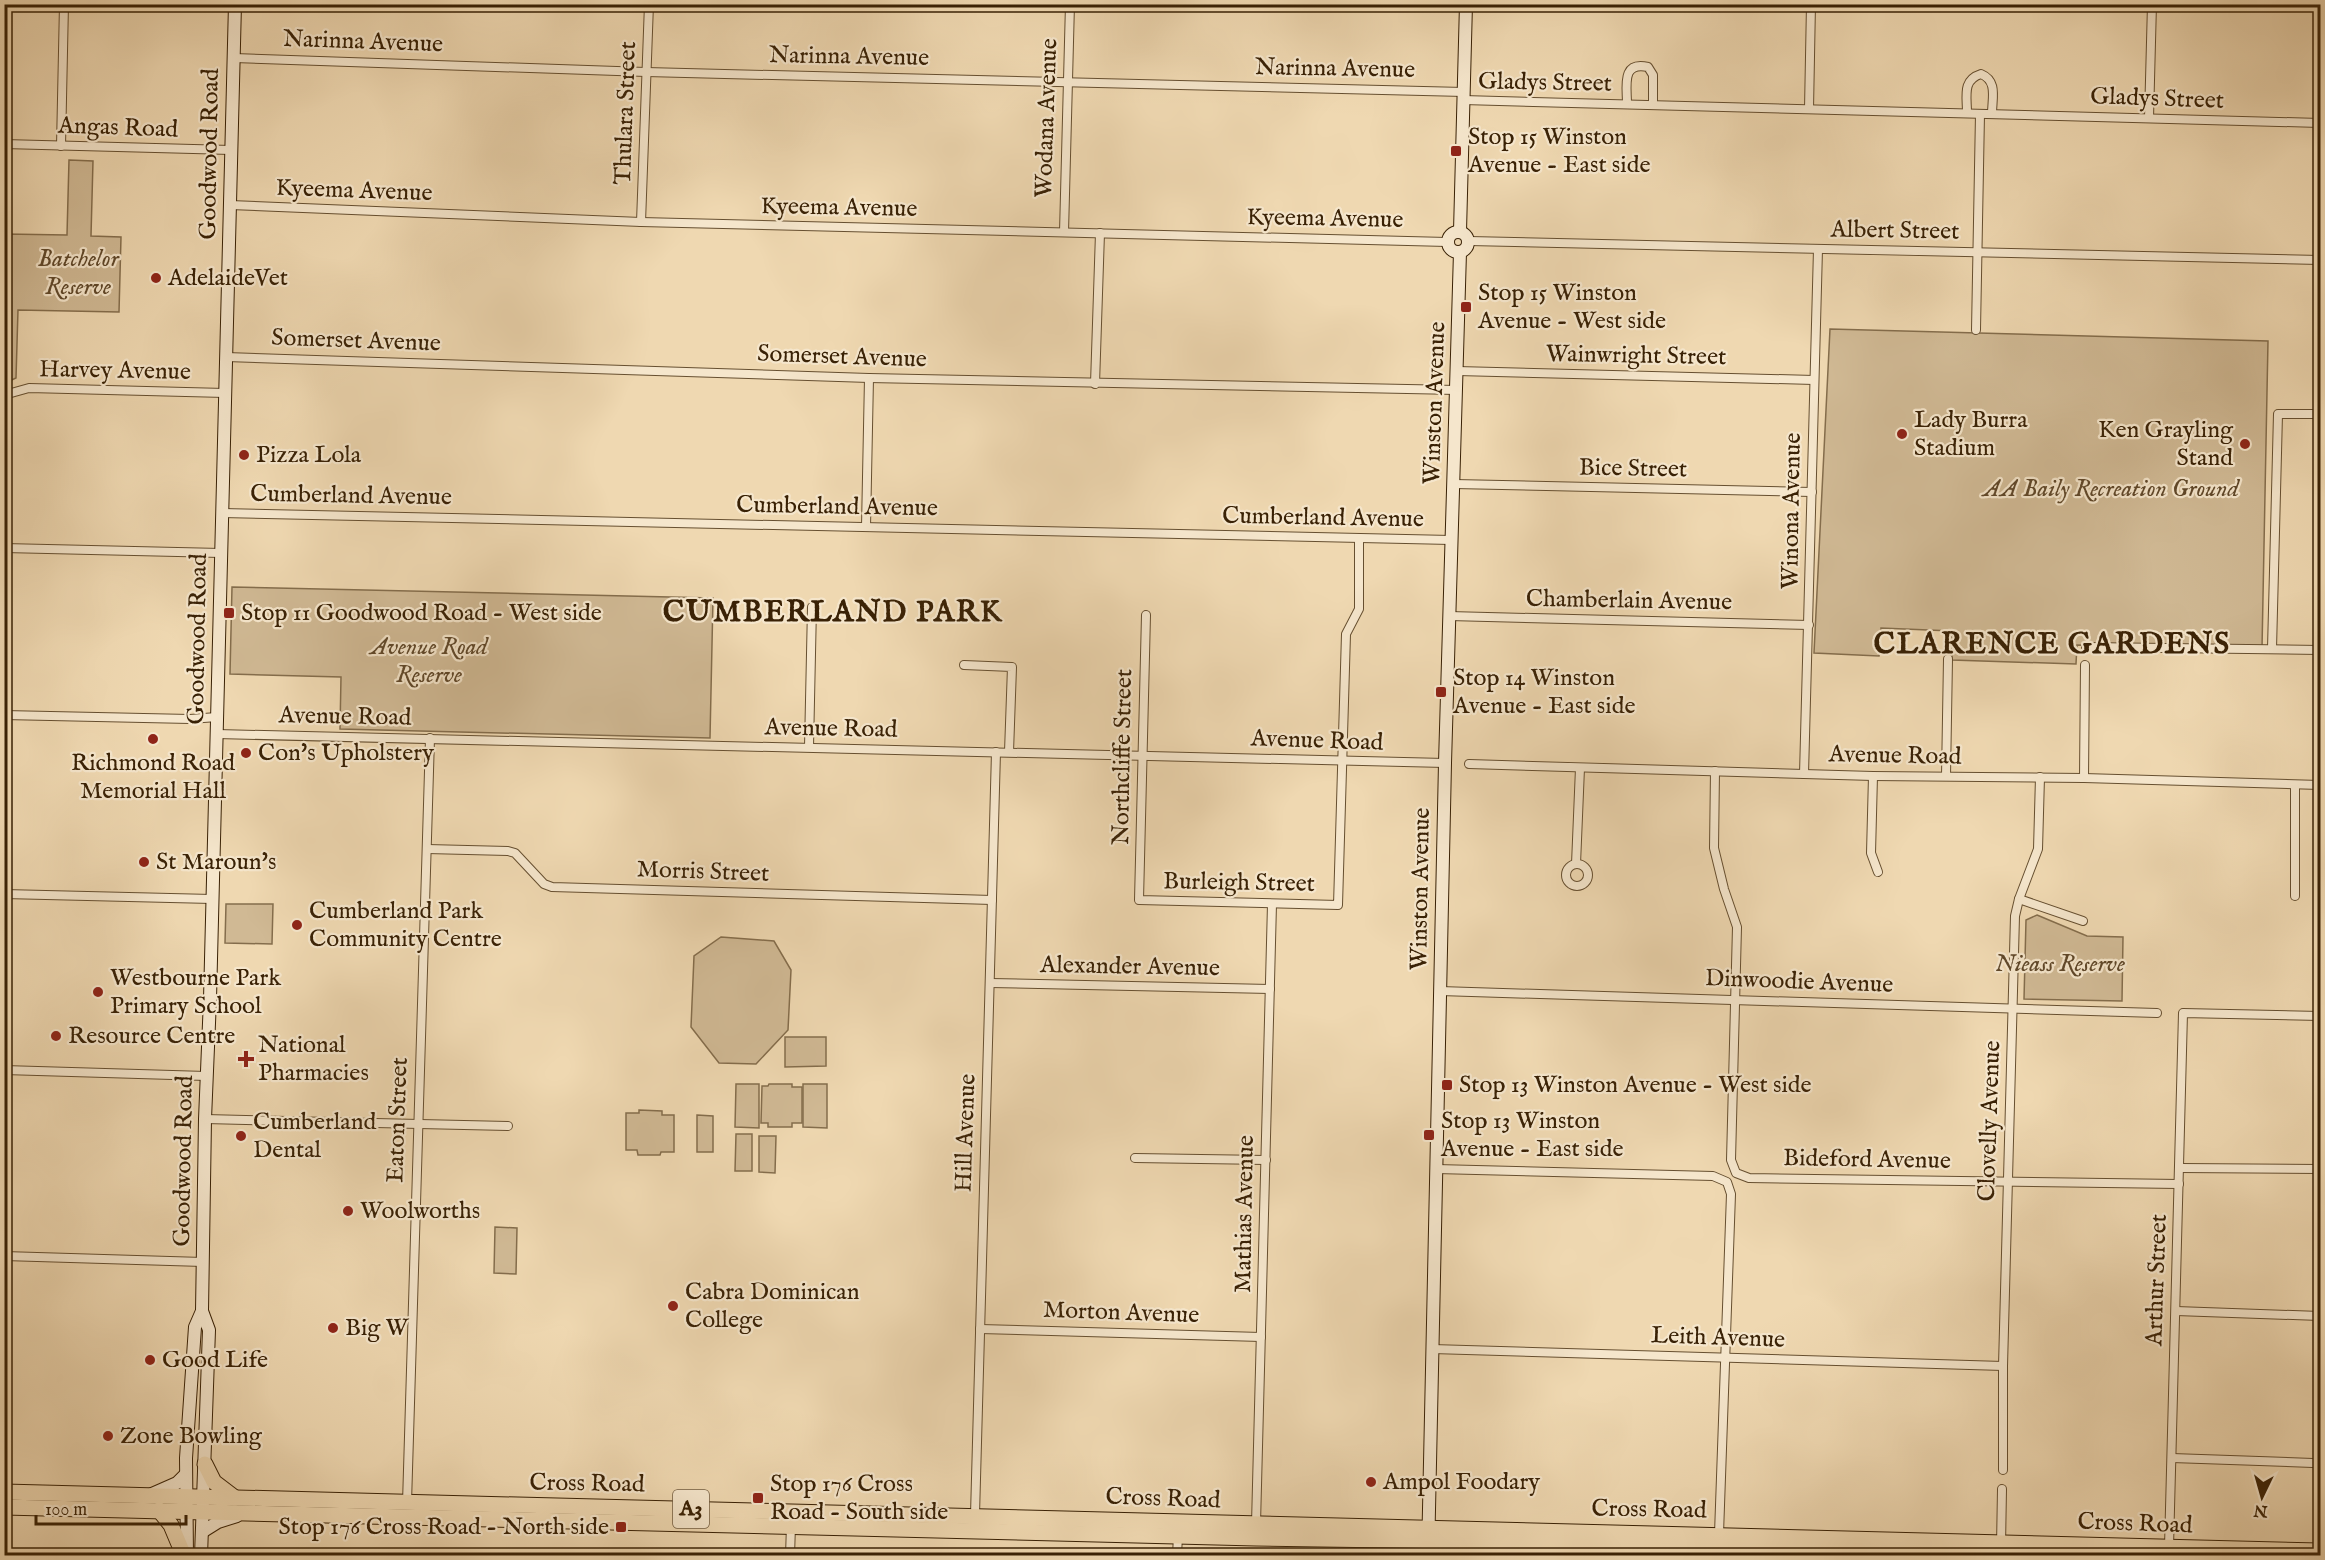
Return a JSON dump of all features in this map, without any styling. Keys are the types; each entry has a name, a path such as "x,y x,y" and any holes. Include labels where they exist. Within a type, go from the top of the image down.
{"highway":[{"path":"205,1464 212,1479 235,1498"},
{"name":"Cross Road","path":"4,1492 148,1496 186,1504 203,1504 253,1512 407,1509"},
{"name":"Cross Road","path":"203,1504 235,1498 407,1509 1256,1531 1428,1541 1589,1543 1709,1548 1730,1552 1888,1549 2320,1551"},
{"name":"Cross Road","path":"4,1507 159,1510 186,1504"},
{"path":"159,1510 171,1525 185,1556"},
{"name":"Cross Road","path":"1589,1543 1719,1534 1888,1549"},
{"path":"1709,1548 1719,1534 1730,1552 1743,1535"}],"main road":[{"name":"Goodwood Road","path":"201,1556 208,1330 202,1311 205,1119 213,899 235,4"},
{"path":"1464,236 1450,234 1448,242 1451,250 1460,252 1466,248 1463,96 1466,4"},
{"name":"Winston Avenue","path":"1428,1541 1445,763 1460,252"},
{"name":"Goodwood Road","path":"185,1556 186,1473 193,1342 195,1327 202,1311"},
{"path":"148,1496 177,1483 186,1473"},
{"path":"202,1532 209,1526 224,1520 253,1512"}],"street":[{"path":"61,146 64,4"},
{"name":"Thulara Street","path":"641,222 649,4"},
{"name":"Wodana Avenue","path":"1064,232 1070,4"},
{"path":"1809,109 1810,4"},
{"path":"2149,118 2152,4"},
{"name":"Narinna Avenue","path":"234,58 1463,96"},
{"name":"Gladys Street","path":"1626,104 1627,75 1630,69 1638,65 1648,68 1653,75 1653,105"},
{"path":"1967,113 1968,81 1981,74 1988,77 1992,83 1992,114"},
{"name":"Gladys Street","path":"1463,96 1653,105 2320,123"},
{"path":"1976,330 1980,114"},
{"name":"Angas Road","path":"4,144 231,150"},
{"name":"Kyeema Avenue","path":"230,206 641,222 1448,242"},
{"path":"1095,384 1100,233"},
{"name":"Albert Street","path":"1464,236 1818,249 2320,260"},
{"name":"Winona Avenue","path":"1804,774 1818,249"},
{"name":"Somerset Avenue","path":"226,357 869,378 1457,390"},
{"name":"Wainwright Street","path":"1457,371 1815,380"},
{"path":"866,527 869,378"},
{"name":"Harvey Avenue","path":"4,396 29,388 225,393"},
{"path":"2272,650 2278,414 2320,414"},
{"name":"Bice Street","path":"1454,484 1812,492"},
{"name":"Cumberland Avenue","path":"222,513 1451,540"},
{"path":"1343,762 1346,634 1359,609 1359,538"},
{"path":"4,548 221,553"},
{"path":"810,747 812,607"},
{"name":"Northcliffe Street","path":"1139,900 1146,615"},
{"name":"Chamberlain Avenue","path":"1449,616 1809,625"},
{"path":"2086,647 2320,650"},
{"path":"1946,776 1948,659"},
{"path":"964,665 1012,667 1009,752"},
{"path":"2084,778 2085,665"},
{"path":"4,715 190,719 217,717"},
{"name":"Avenue Road","path":"217,734 1445,763"},
{"name":"Eaton Street","path":"407,1509 430,738"},
{"name":"Hill Avenue","path":"975,1523 996,752"},
{"name":"Burleigh Street","path":"1139,900 1338,905 1343,762"},
{"name":"Avenue Road","path":"1470,764 1873,776 2040,777 2320,785"},
{"path":"1576,864 1581,768"},
{"path":"1715,771 1714,848 1724,890 1737,927 1735,999"},
{"path":"1873,776 1871,853 1878,872"},
{"name":"Clovelly Avenue","path":"2003,1470 2003,1366 2015,916 2038,849 2040,777"},
{"path":"2295,784 2295,896"},
{"name":"Morris Street","path":"427,849 515,853 544,884 552,888 992,900"},
{"path":"4,894 213,899"},
{"path":"2019,899 2083,921"},
{"name":"Mathias Avenue","path":"1256,1531 1272,904"},
{"name":"Alexander Avenue","path":"990,983 1270,989"},
{"name":"Dinwoodie Avenue","path":"1440,991 2157,1013"},
{"name":"Bideford Avenue","path":"1735,999 1731,1160 1736,1173 1749,1178 2179,1184"},
{"name":"Arthur Street","path":"2173,1551 2172,1458 2183,1013 2320,1016"},
{"path":"4,1070 206,1076"},
{"path":"205,1119 508,1126"},
{"path":"1135,1158 1266,1160"},
{"path":"2180,1168 2320,1169"},
{"path":"1436,1170 1713,1176 1727,1182 1731,1194 1719,1534"},
{"path":"4,1256 203,1262"},
{"path":"2176,1311 2320,1316"},
{"name":"Morton Avenue","path":"980,1329 1261,1337"},
{"name":"Leith Avenue","path":"1432,1349 2003,1366"},
{"path":"2172,1458 2313,1463"},
{"path":"2000,1551 2002,1490"},
{"path":"790,1556 791,1519"},
{"path":"1177,1556 1178,1529"}],"green space":[{"name":"Batchelor Reserve","path":"69,160 93,161 91,236 121,237 119,312 18,310 16,378 5,383 5,234 67,235"},
{"name":"AA Baily Recreation Ground","path":"1830,329 2268,341 2262,648 2077,645 2076,664 1952,660 1952,631 1881,628 1879,656 1814,653"},
{"name":"Avenue Road Reserve","path":"232,587 713,598 710,738 340,729 341,677 230,674"},
{"path":"226,904 273,904 272,944 225,943"},
{"name":"Nieass Reserve","path":"2037,915 2087,936 2123,937 2122,1001 2024,999 2026,920"},
{"path":"721,937 774,941 791,970 788,1030 756,1064 719,1063 691,1027 694,956"},
{"path":"785,1037 826,1037 826,1066 785,1067"},
{"path":"736,1084 759,1084 759,1128 735,1127"},
{"path":"792,1084 792,1087 802,1087 802,1123 792,1123 792,1127 768,1127 768,1123 761,1123 762,1086"},
{"path":"803,1084 827,1084 827,1128 803,1127"},
{"path":"639,1110 662,1111 662,1115 674,1115 674,1152 661,1152 660,1155 638,1155 637,1150 626,1150 626,1113 639,1113"},
{"path":"697,1115 713,1116 713,1152 697,1152"},
{"path":"736,1134 752,1134 752,1171 735,1171"},
{"path":"759,1136 776,1136 775,1173 759,1172"},
{"path":"495,1227 517,1228 516,1274 494,1273"}],"place":[{"name":"Stop 15 Winston Avenue - East side","path":"1456,151"},
{"name":"AdelaideVet","path":"156,278"},
{"name":"Stop 15 Winston Avenue - West side","path":"1466,307"},
{"name":"Lady Burra Stadium","path":"1902,434"},
{"name":"Ken Grayling Stand","path":"2245,444"},
{"name":"Pizza Lola","path":"244,455"},
{"name":"Stop 11 Goodwood Road - West side","path":"229,613"},
{"name":"Stop 14 Winston Avenue - East side","path":"1441,692"},
{"name":"Richmond Road Memorial Hall","path":"153,739"},
{"name":"Con's Upholstery","path":"246,753"},
{"name":"St Maroun's","path":"144,862"},
{"name":"Cumberland Park Community Centre","path":"297,925"},
{"name":"Westbourne Park Primary School","path":"98,992"},
{"name":"Resource Centre","path":"56,1036"},
{"name":"National Pharmacies","path":"246,1059"},
{"name":"Stop 13 Winston Avenue - West side","path":"1447,1085"},
{"name":"Stop 13 Winston Avenue - East side","path":"1429,1135"},
{"name":"Cumberland Dental","path":"241,1136"},
{"name":"Woolworths","path":"348,1211"},
{"name":"Cabra Dominican College","path":"673,1306"},
{"name":"Big W","path":"333,1328"},
{"name":"Good Life","path":"150,1360"},
{"name":"Zone Bowling","path":"108,1436"},
{"name":"Ampol Foodary","path":"1371,1482"},
{"name":"Stop 176 Cross Road - South side","path":"758,1498"},
{"name":"Stop 176 Cross Road - North side","path":"621,1527"}],"district":[{"name":"CUMBERLAND PARK","path":"833,613"},
{"name":"CLARENCE GARDENS","path":"2052,645"}]}
